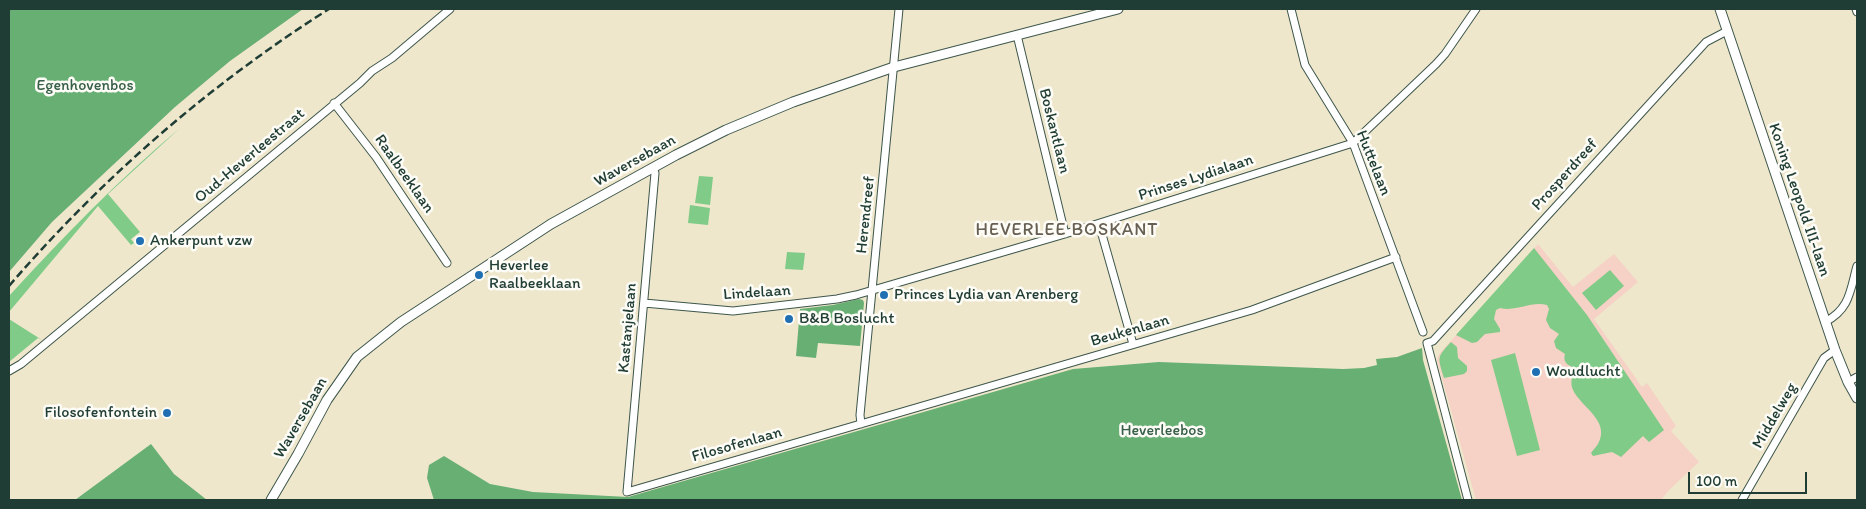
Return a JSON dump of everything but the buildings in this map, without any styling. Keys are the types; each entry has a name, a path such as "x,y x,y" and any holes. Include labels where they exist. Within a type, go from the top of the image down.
{"street":[{"name":"Oud-Heverleestraat","path":"9,371 21,364 70,325 372,71 392,58 450,9"},
{"name":"Herendreef","path":"858,424 899,9"},
{"name":"Waversebaan","path":"271,500 327,400 357,357 401,322 526,240 653,167 726,130 793,102 894,67 1118,9"},
{"name":"Huttelaan","path":"1291,9 1305,65 1353,143 1423,332"},
{"name":"Prinses Lydialaan","path":"872,290 1099,224 1353,143 1436,64 1476,9"},
{"name":"Koning Leopold III-laan","path":"1720,9 1825,322 1848,382 1857,398"},
{"name":"Prosperdreef","path":"1468,500 1427,343 1433,341 1706,42 1727,31"},
{"name":"Boskantlaan","path":"1017,35 1065,234"},
{"name":"Raalbeeklaan","path":"334,103 397,186 448,263"},
{"name":"Kastanjelaan","path":"627,492 656,172 653,167"},
{"path":"1099,224 1133,344"},
{"name":"Beukenlaan","path":"869,421 1266,305 1396,257"},
{"path":"1825,322 1837,315 1846,304 1857,266"},
{"name":"Lindelaan","path":"644,303 733,311 837,298 872,290"},
{"name":"Middelweg","path":"1742,500 1824,358 1835,350"},
{"path":"1848,382 1857,377"},
{"name":"Filosofenlaan","path":"627,492 869,421"}],"shaded area":[{"name":"Woudlucht","path":"1538,244 1573,287 1614,254 1638,282 1594,319 1642,387 1647,383 1676,426 1671,431 1699,462 1661,500 1476,500 1437,360 1439,354"}],"green space":[{"name":"Egenhovenbos","path":"9,9 303,9 230,61 175,107 52,222 9,272"},
{"path":"180,128 108,194 140,232 131,239 134,243 131,245 98,206 9,312 9,296 29,274 113,188"},
{"path":"699,176 713,177 710,205 695,203"},
{"path":"690,205 710,208 708,225 688,223"},
{"path":"1534,248 1587,315 1664,430 1649,442 1643,436 1621,457 1612,452 1593,456 1591,453 1598,444 1601,428 1598,421 1573,390 1571,384 1572,367 1564,359 1565,354 1556,348 1554,341 1559,334 1550,328 1546,320 1549,309 1547,305 1535,304 1496,310 1494,319 1500,332 1485,334 1477,342 1472,343 1456,335"},
{"path":"787,252 805,253 803,270 785,269"},
{"path":"1610,270 1624,286 1596,310 1582,293"},
{"path":"859,299 863,300 864,303 860,346 818,343 816,358 796,356 800,309 833,305"},
{"path":"9,319 42,340 38,338 9,362"},
{"path":"1451,342 1457,347 1458,358 1467,366 1467,371 1464,374 1444,378 1440,366 1440,358"},
{"name":"Heverleebos","path":"1422,348 1423,360 1462,500 434,500 427,478 429,465 444,456 490,484 533,492 628,497 1073,369 1159,362 1343,369 1364,368 1377,365 1376,359 1397,357"},
{"path":"1515,353 1540,450 1517,456 1491,360"},
{"path":"151,444 174,474 207,500 75,500"}],"railway":[{"path":"9,286 81,208 159,136 241,69 329,9"}],"place":[{"name":"Ankerpunt vzw","path":"140,241"},
{"name":"Heverlee Raalbeeklaan","path":"479,275"},
{"name":"Princes Lydia van Arenberg","path":"884,295"},
{"name":"B&B Boslucht","path":"789,319"},
{"name":"Woudlucht","path":"1536,372"},
{"name":"Filosofenfontein","path":"167,413"}],"district":[{"name":"HEVERLEE BOSKANT","path":"1067,230"}]}
